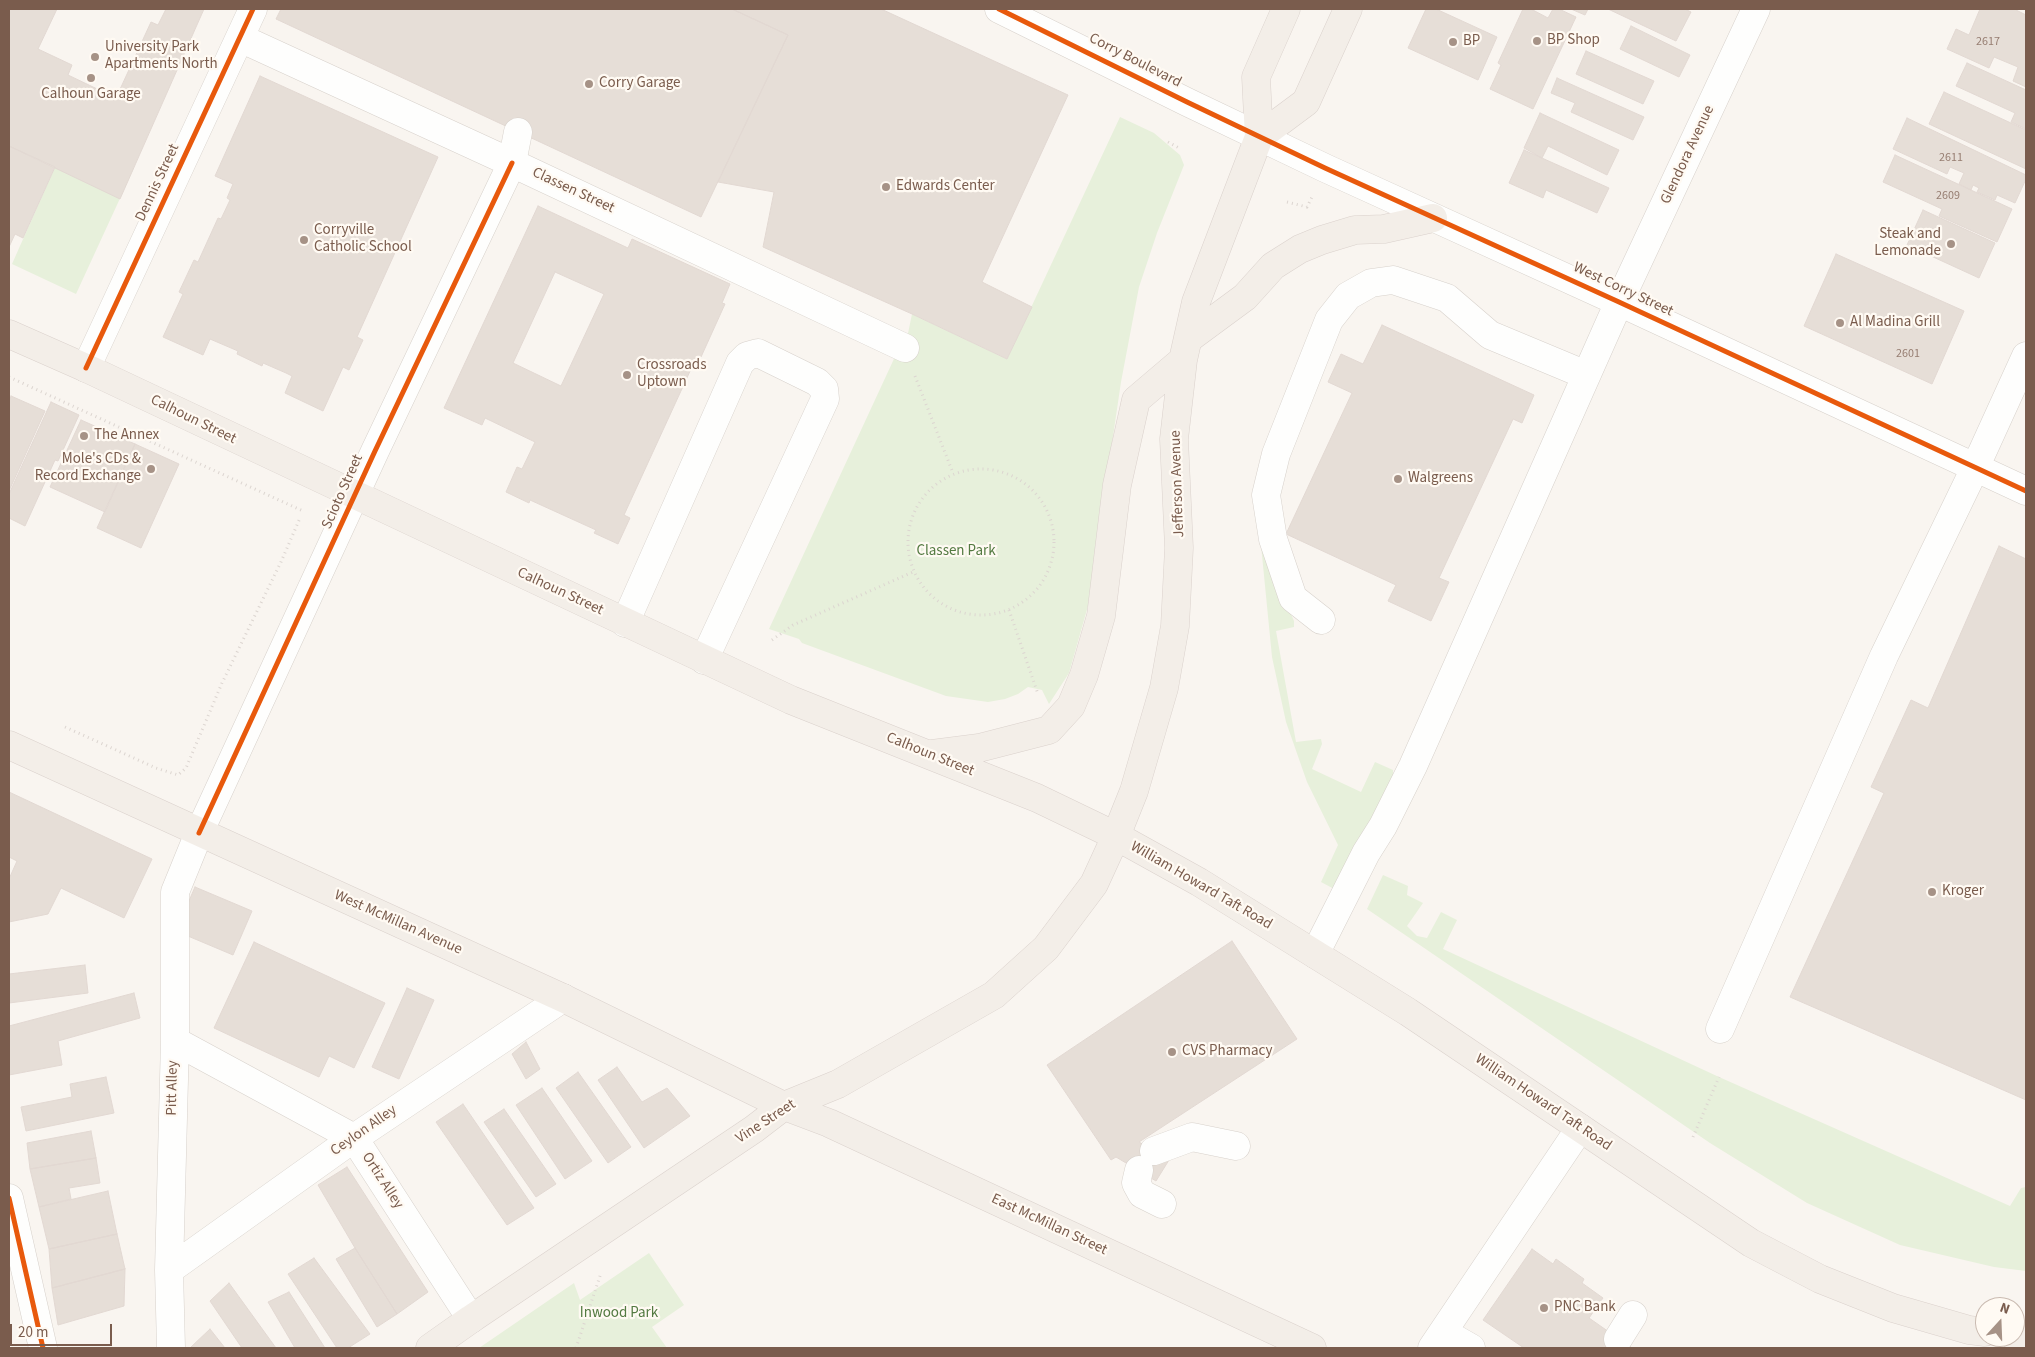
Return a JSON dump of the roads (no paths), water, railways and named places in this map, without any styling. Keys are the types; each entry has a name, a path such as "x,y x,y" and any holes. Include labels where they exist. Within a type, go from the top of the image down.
{"main road":[{"name":"Jefferson Avenue","path":"1116,836 1134,791 1164,688 1175,626 1180,548 1174,439 1186,350 1196,302 1259,137 1256,77 1286,9"},
{"path":"1259,137 1306,102 1348,9"},
{"path":"931,754 979,748 1049,730 1071,706 1084,675 1101,616 1117,485 1136,400 1186,350 1245,297 1273,266 1300,249 1355,230 1384,229 1433,218"},
{"name":"Calhoun Street","path":"9,334 86,368 791,700 931,754 1037,798 1116,836"},
{"name":"West McMillan Avenue","path":"9,745 562,998 784,1106"},
{"name":"William Howard Taft Road","path":"1116,836 1199,882 1408,1012 1751,1243 1782,1261 1820,1279 1893,1308 1975,1331"},
{"name":"Vine Street","path":"430,1348 470,1319 738,1140 784,1106 838,1084 994,996 1046,948 1094,884 1116,836"},
{"name":"East McMillan Street","path":"784,1106 829,1123 1312,1348"}],"street":[{"name":"Dennis Street","path":"86,368 252,9"},
{"name":"Corry Boulevard","path":"999,9 1259,137"},
{"name":"Glendora Avenue","path":"1316,954 1413,766 1619,302 1756,9"},
{"name":"Classen Street","path":"240,38 512,162 905,348"},
{"name":"Scioto Street","path":"199,833 512,162 518,132"},
{"name":"West Corry Street","path":"1259,137 2026,491"},
{"path":"1321,620 1293,598 1273,539 1266,495 1276,454 1329,320 1348,296 1371,283 1393,280 1446,298 1490,336 1586,375"},
{"path":"625,623 740,363 747,356 758,353 817,382 824,389 825,399 704,660"},
{"path":"1720,1029 1884,656 1975,468 2026,356"},
{"name":"Pitt Alley","path":"171,1348 169,1270 175,1041 174,892 199,833"},
{"name":"Ceylon Alley","path":"169,1270 354,1138 562,998"},
{"name":"Ortiz Alley","path":"175,1041 354,1138 470,1319"},
{"path":"1470,1348 1438,1340 1580,1128"},
{"path":"1162,1204 1142,1194 1136,1183 1146,1161 1192,1137 1236,1146"},
{"path":"9,1198 43,1348"},
{"path":"1618,1339 1633,1315"}],"place":[{"name":"BP Shop","path":"1537,41"},
{"name":"BP","path":"1453,42"},
{"name":"University Park Apartments North","path":"95,57"},
{"name":"Calhoun Garage","path":"91,78"},
{"name":"Corry Garage","path":"589,84"},
{"name":"Edwards Center","path":"886,187"},
{"name":"Corryville Catholic School","path":"304,240"},
{"name":"Steak and Lemonade","path":"1951,244"},
{"name":"Al Madina Grill","path":"1840,323"},
{"name":"Crossroads Uptown","path":"627,375"},
{"name":"The Annex","path":"84,436"},
{"name":"Mole's CDs & Record Exchange","path":"151,469"},
{"name":"Walgreens","path":"1398,479"},
{"name":"Kroger","path":"1932,892"},
{"name":"CVS Pharmacy","path":"1172,1052"},
{"name":"PNC Bank","path":"1544,1308"}],"park label":[{"name":"Classen Park","path":"956,552"},
{"name":"Inwood Park","path":"619,1314"}]}
